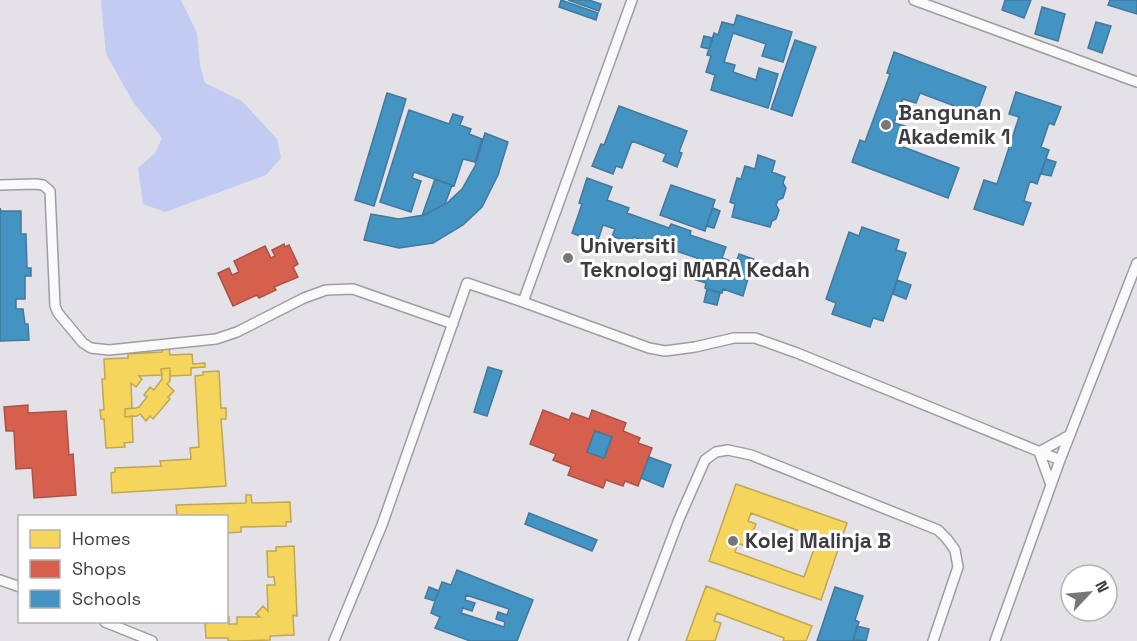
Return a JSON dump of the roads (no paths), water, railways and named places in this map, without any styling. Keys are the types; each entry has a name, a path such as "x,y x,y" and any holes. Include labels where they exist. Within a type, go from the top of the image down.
{"street":[{"path":"523,302 632,0"},
{"path":"914,0 1137,82"},
{"path":"0,185 44,185 50,192 56,306 58,313 70,329 91,348 109,350 216,339 237,332 304,298 326,290 353,289 453,324"},
{"path":"995,641 1060,460 1137,263"},
{"path":"334,641 382,525 467,283 649,348 665,351 734,338 755,338 1060,460"},
{"path":"1039,452 1070,435"},
{"path":"633,641 679,519 705,460 716,452 728,450 751,454 938,530 955,550 958,567 933,641"},
{"path":"1039,452 1051,485"},
{"path":"0,580 18,586"},
{"path":"110,623 152,641"}],"water":[{"path":"102,0 181,0 197,33 200,65 205,83 243,102 277,139 281,158 266,175 165,212 143,204 138,168 155,153 162,138 133,102 106,54"}],"place":[{"name":"Bangunan Akademik 1","path":"886,125"},
{"name":"Universiti Teknologi MARA Kedah","path":"568,258"},
{"name":"Kolej Malinja B","path":"733,541"}]}
